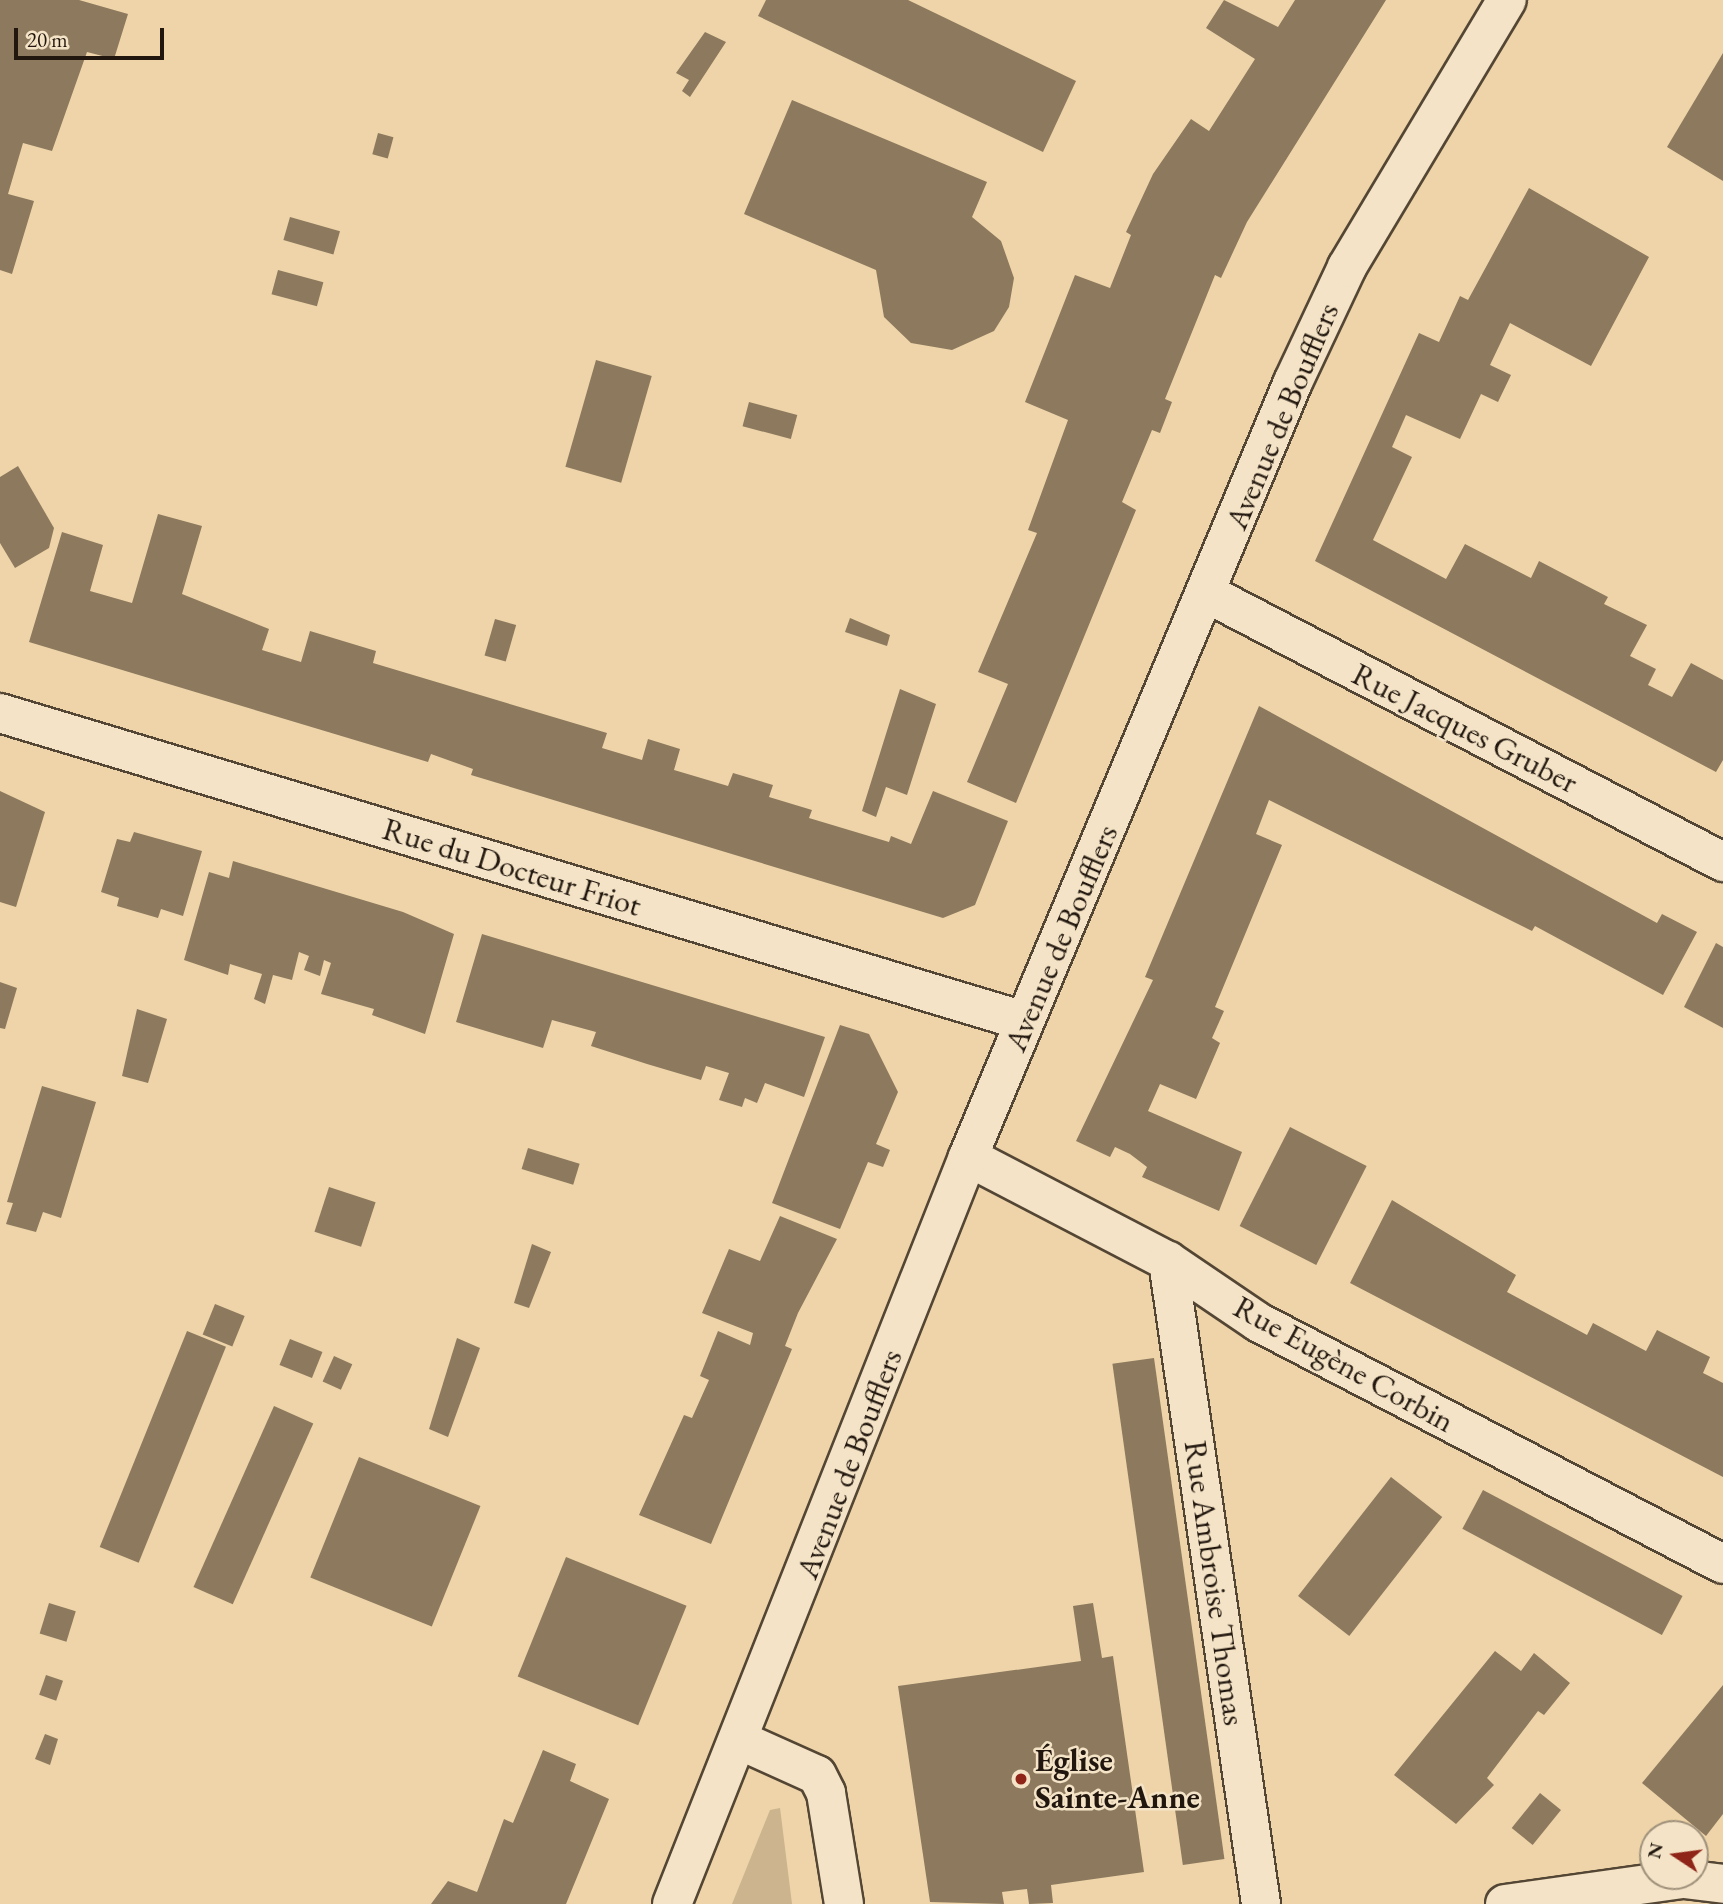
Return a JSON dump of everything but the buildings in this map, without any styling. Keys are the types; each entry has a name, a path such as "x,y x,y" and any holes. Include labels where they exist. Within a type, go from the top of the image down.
{"street":[{"name":"Avenue de Boufflers","path":"672,1904 740,1740 968,1157 1024,1021 1347,267 1507,0"},
{"name":"Rue Jacques Gruber","path":"1208,594 1723,862"},
{"name":"Rue du Docteur Friot","path":"0,713 1024,1021"},
{"name":"Rue Eugène Corbin","path":"968,1157 1168,1261 1258,1322 1723,1564"},
{"name":"Rue Ambroise Thomas","path":"1168,1261 1261,1904"},
{"path":"740,1740 817,1775 826,1793 844,1904"},
{"path":"1505,1904 1684,1879 1723,1884"}],"shaded area":[{"path":"780,1808 792,1904 732,1904 770,1810"}],"place":[{"name":"Église Sainte-Anne","path":"1021,1779"}]}
